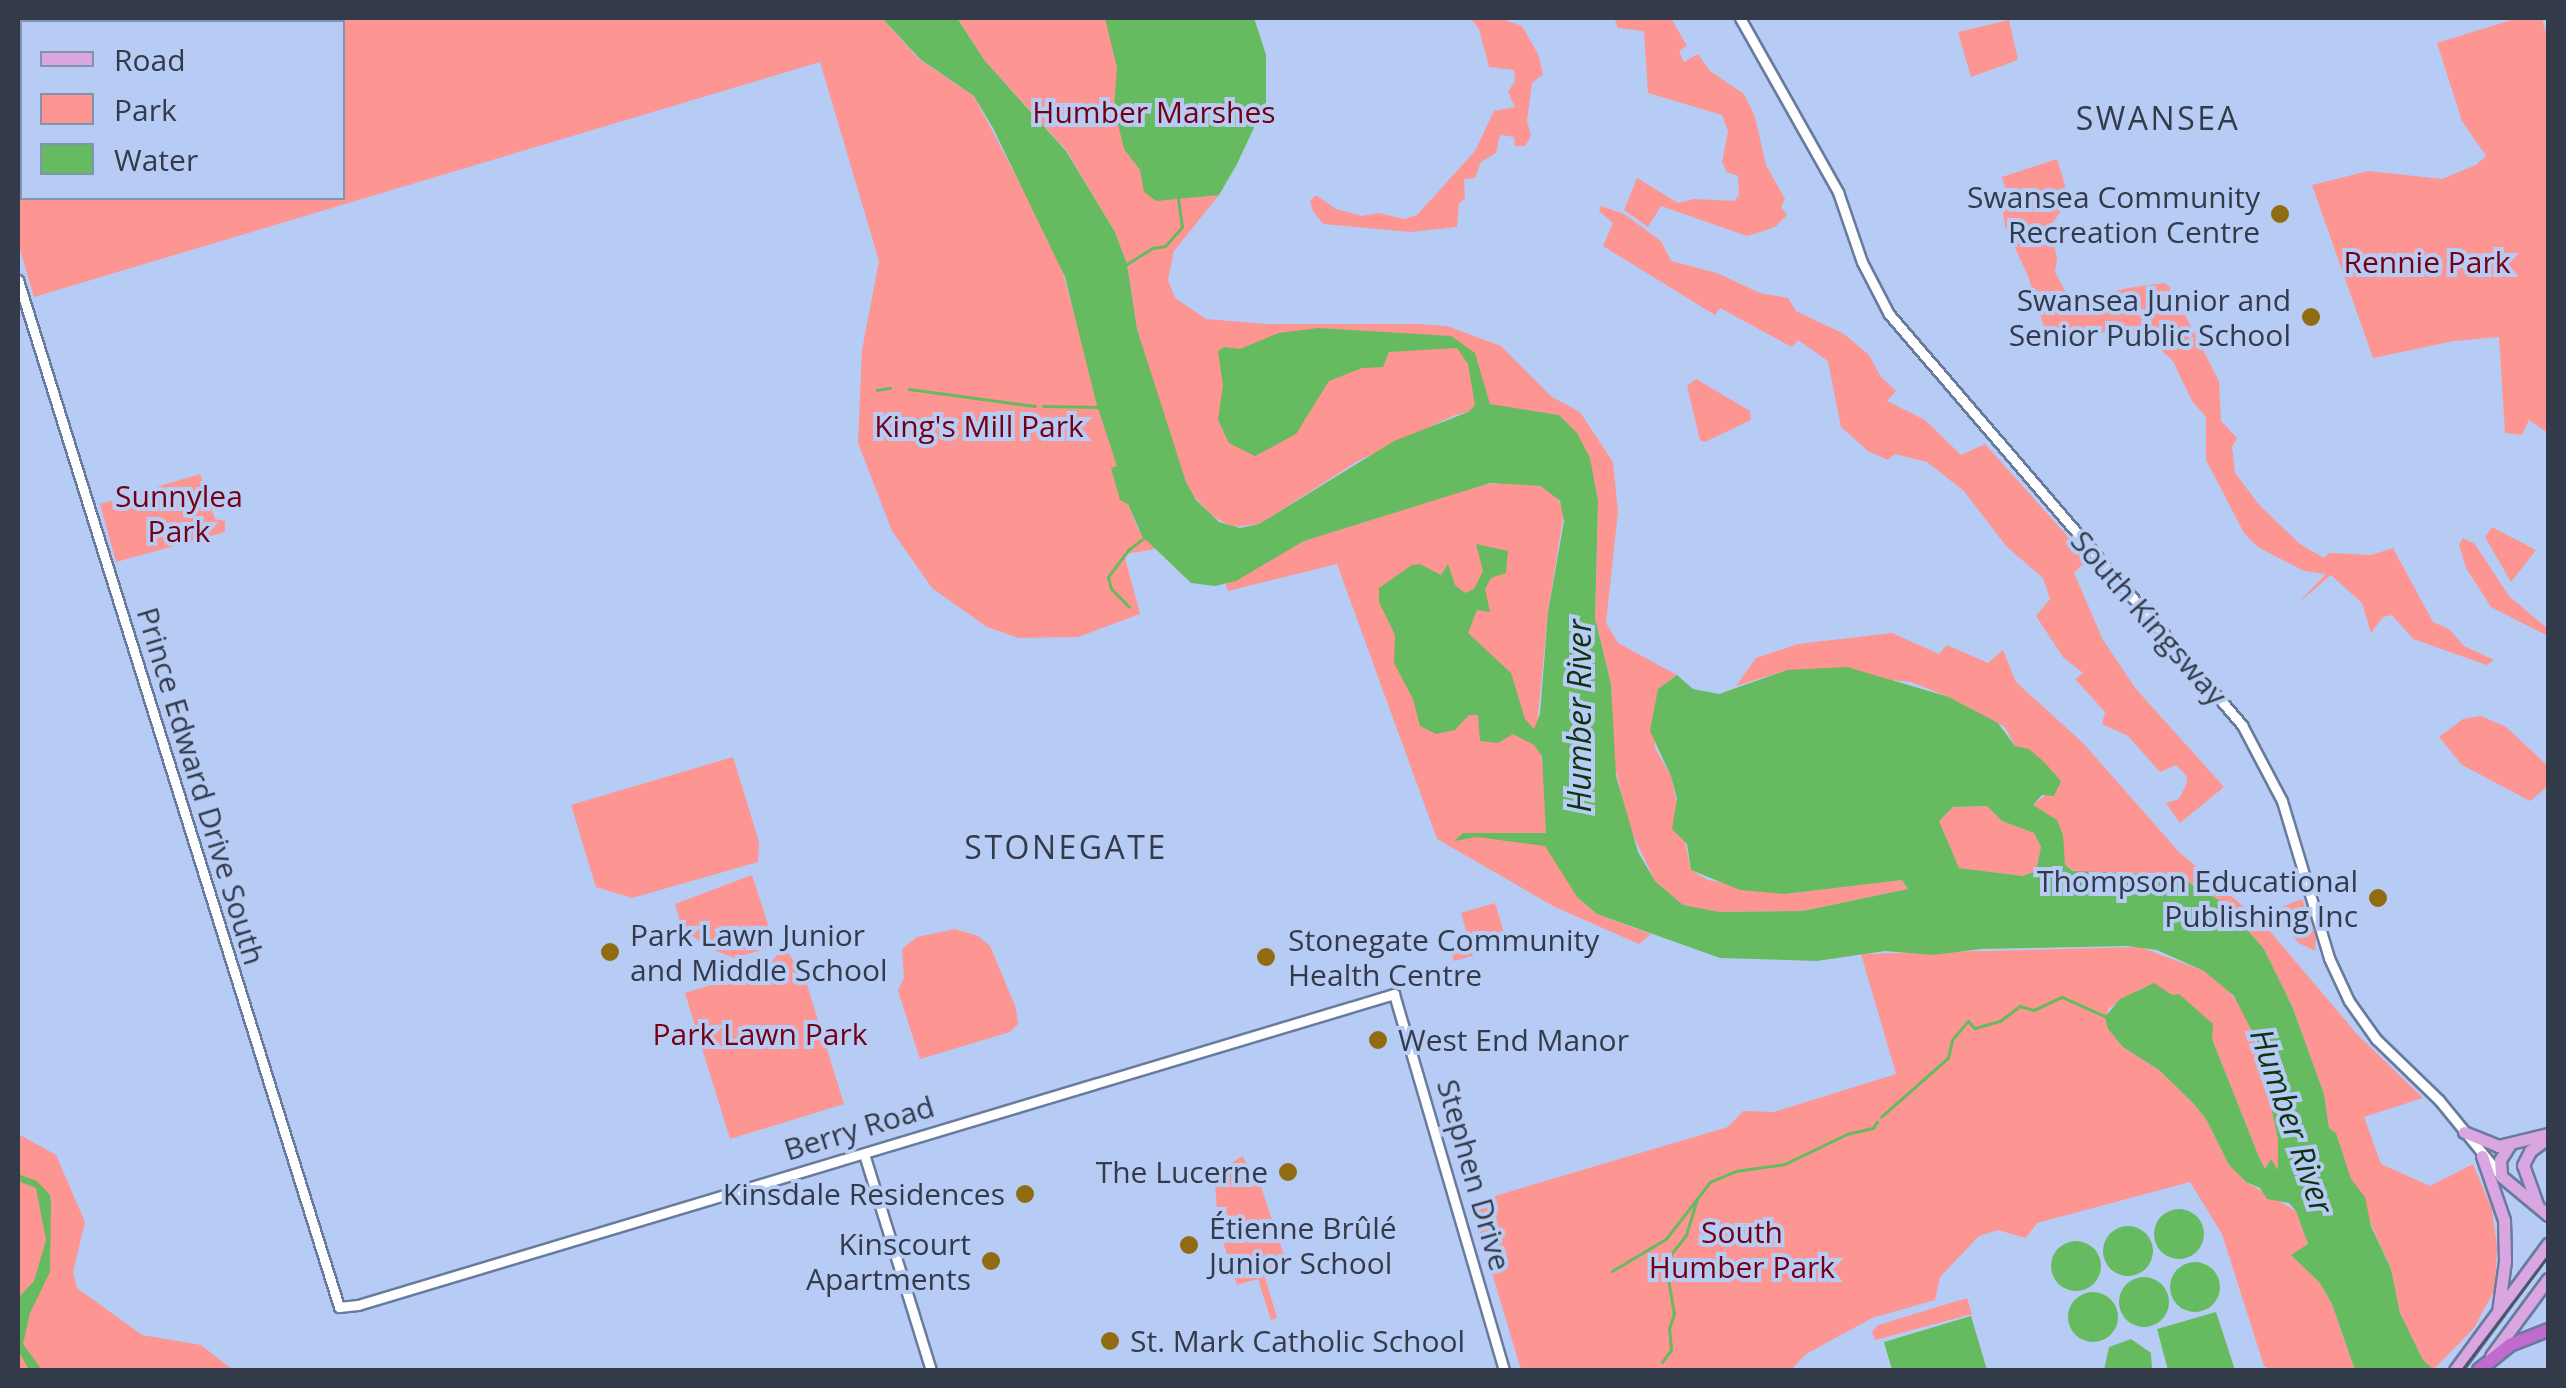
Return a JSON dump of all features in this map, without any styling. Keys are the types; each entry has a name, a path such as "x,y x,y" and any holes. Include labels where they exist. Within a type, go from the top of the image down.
{"highway":[{"path":"2479,1370 2510,1346 2548,1330"}],"main road":[{"path":"2464,1132 2492,1146 2548,1136"},
{"path":"2543,1211 2525,1182 2523,1165 2530,1151 2548,1136"},
{"path":"2500,1176 2500,1160 2510,1144"},
{"path":"2482,1156 2500,1204 2505,1261 2498,1312"},
{"name":"South Kingsway","path":"2500,1176 2543,1211"},
{"path":"2455,1370 2548,1244"},
{"path":"2479,1370 2548,1280"}],"street":[{"name":"South Kingsway","path":"1740,18 1838,192 1862,262 1888,314 2251,738 2282,801 2330,958 2349,1001 2376,1039 2440,1101 2500,1176"},
{"name":"Prince Edward Drive South","path":"18,280 339,1306"},
{"name":"Berry Road","path":"339,1306 353,1306 1394,994"},
{"name":"Stephen Drive","path":"1394,994 1504,1370"},
{"path":"864,1154 932,1370"}],"green space":[{"name":"King's Mill Park","path":"18,18 882,18 919,59 974,96 1058,256 1128,504 1138,529 1156,549 1124,554 1140,614 1078,637 1019,638 987,627 932,588 892,531 858,443 862,350 879,261 820,62 34,297 18,243"},
{"name":"Humber Marshes","path":"957,18 1254,18 1266,55 1266,102 1219,195 1174,251 1168,280 1175,298 1206,319 1265,324 1447,326 1501,346 1552,397 1580,412 1613,462 1618,511 1606,623 1618,643 1677,675 1658,689 1655,748 1671,776 1691,870 1708,880 1785,894 1902,880 1908,889 1803,911 1720,912 1683,905 1655,881 1629,827 1614,763 1611,684 1595,618 1598,501 1559,415 1495,406 1455,415 1358,461 1259,524 1232,527 1212,516 1191,493 1178,462 1137,329 1127,264 1115,232 1066,150 985,61"},
{"path":"1470,18 1499,18 1522,26 1538,54 1543,74 1532,83 1527,121 1531,136 1525,146 1515,146 1514,137 1500,135 1496,153 1481,162 1475,178 1464,179 1465,198 1459,204 1457,227 1411,232 1323,224 1310,201 1316,195 1336,209 1362,216 1379,213 1404,219 1417,215 1475,151 1494,111 1515,107 1508,92 1515,81 1514,70 1489,67 1479,29"},
{"path":"1614,18 1671,18 1687,46 1679,51 1684,62 1698,54 1710,71 1744,94 1755,117 1766,165 1785,199 1781,207 1787,215 1775,227 1747,236 1661,206 1648,227 1624,210 1637,178 1678,203 1694,199 1734,201 1739,195 1738,176 1727,172 1722,162 1728,131 1722,115 1648,93 1644,31 1618,28"},
{"name":"Rennie Park","path":"2518,18 2542,18 2548,40 2548,433 2529,420 2522,435 2505,433 2499,337 2454,341 2373,358 2312,185 2368,171 2442,179 2476,165 2486,156 2462,121 2437,43"},
{"path":"2009,20 2018,60 1971,77 1958,32"},
{"path":"2057,159 2069,199 2050,227 2057,258 2055,272 2071,302 2128,288 2165,283 2170,287 2171,298 2183,311 2219,381 2221,421 2237,438 2232,447 2235,473 2260,506 2300,544 2324,558 2329,553 2371,555 2393,548 2433,622 2449,629 2464,646 2494,660 2487,665 2413,639 2392,615 2383,617 2371,633 2362,603 2331,575 2297,604 2326,574 2304,571 2258,547 2244,533 2206,460 2206,417 2192,401 2173,361 2160,349 2160,338 2078,330 2048,340 2028,276 2005,226 2002,207 2010,204 2002,177"},
{"path":"1601,206 1624,214 1661,241 1671,261 1717,273 1760,293 1788,298 1796,311 1844,334 1869,355 1881,377 1896,391 1887,401 1925,420 1961,455 1985,444 2088,559 2074,573 2103,640 2136,689 2224,787 2180,823 2166,803 2179,799 2187,783 2186,775 2176,765 2160,772 2128,736 2102,724 2105,712 2075,679 2083,673 2063,657 2036,616 2050,599 2043,578 2006,546 1964,491 1927,462 1895,454 1888,460 1868,451 1841,427 1828,361 1798,340 1792,347 1720,308 1715,315 1603,246 1613,223 1599,211"},
{"path":"1696,379 1750,411 1751,420 1705,442 1700,440 1687,386"},
{"name":"Sunnylea Park","path":"200,474 215,519 225,521 225,532 116,562 100,504"},
{"path":"1510,482 1541,486 1554,493 1564,511 1548,612 1537,726 1546,790 1546,833 1555,860 1580,900 1597,914 1651,934 1639,944 1555,907 1437,839 1337,564 1228,591 1226,584 1304,541 1481,485"},
{"path":"2492,527 2536,550 2511,582 2485,537"},
{"path":"2463,538 2475,544 2509,596 2548,629 2548,636 2491,607 2466,568 2459,545"},
{"path":"1892,633 1939,654 1947,645 1988,663 2003,650 2016,682 2083,743 2179,852 2263,923 2357,1034 2423,1098 2364,1117 2381,1164 2430,1186 2473,1164 2492,1209 2497,1247 2495,1289 2474,1328 2433,1370 2423,1360 2400,1313 2391,1269 2342,1159 2336,1133 2329,1128 2324,1094 2292,1006 2264,949 2224,903 2193,884 2157,873 2080,873 2065,866 2058,825 2033,805 2061,781 2029,750 2015,746 2005,727 1949,697 1911,682 1787,670 1736,686 1756,658 1798,644"},
{"path":"2481,716 2506,727 2548,766 2548,786 2530,801 2462,765 2439,737 2463,719"},
{"path":"733,757 759,842 758,862 632,898 596,887 571,805"},
{"path":"1987,806 2002,821 2034,833 2041,847 2036,871 2023,876 1959,868 1939,821 1953,807"},
{"path":"752,875 775,946 734,958 709,948 682,928 675,904"},
{"path":"2302,899 2316,938 2315,951 2299,943 2271,911"},
{"path":"1495,903 1506,939 1523,934 1525,941 1454,961 1452,954 1471,948 1461,913"},
{"path":"955,929 978,936 990,946 1016,1008 1018,1024 1010,1032 920,1059 898,991 904,977 902,949 917,937"},
{"name":"South Humber Park","path":"2140,947 2204,971 2243,1008 2266,1074 2278,1140 2279,1170 2275,1171 2271,1160 2265,1169 2212,1039 2172,995 2142,988 2108,1009 2108,1029 2123,1047 2159,1070 2193,1103 2206,1119 2229,1165 2246,1182 2296,1211 2308,1244 2291,1255 2320,1283 2332,1304 2355,1370 2271,1370 2264,1366 2222,1234 2190,1182 2037,1223 2026,1238 1998,1230 1979,1236 1940,1277 1935,1300 1872,1318 1806,1354 1791,1370 1521,1370 1471,1203 1728,1127 1743,1111 1774,1112 1896,1074 1861,954"},
{"name":"Park Lawn Park","path":"782,950 788,952 807,985 844,1104 730,1139 685,993 766,968"},
{"path":"18,1134 56,1155 85,1222 73,1272 77,1288 142,1335 201,1345 233,1370 18,1370"},
{"path":"1242,1156 1259,1181 1289,1270 1265,1277 1277,1318 1271,1320 1258,1279 1237,1285 1219,1230 1214,1175"},
{"path":"1967,1298 1972,1314 1875,1340 1872,1332 1878,1325"}],"water":[{"name":"Humber River","path":"882,18 957,18 985,61 1066,151 1115,232 1127,264 1137,329 1186,482 1196,500 1219,522 1240,528 1259,524 1394,441 1468,412 1475,405 1468,364 1457,348 1389,352 1383,367 1362,368 1329,381 1296,434 1255,456 1229,443 1218,420 1223,385 1218,351 1224,347 1240,349 1279,333 1318,328 1451,336 1475,353 1490,404 1559,415 1577,433 1590,458 1598,501 1595,618 1611,684 1616,776 1638,852 1655,881 1683,905 1720,912 1803,911 1908,889 1902,880 1785,894 1740,890 1691,870 1687,844 1672,829 1677,799 1650,731 1658,689 1677,675 1693,689 1719,694 1787,670 1847,667 1949,697 1998,723 2015,746 2029,749 2044,762 2061,781 2054,796 2042,795 2033,805 2057,820 2063,835 2065,865 2073,871 2176,875 2224,903 2264,949 2292,1006 2324,1094 2329,1128 2336,1133 2351,1179 2365,1197 2371,1226 2391,1269 2400,1313 2423,1360 2434,1370 2355,1370 2332,1304 2320,1283 2291,1255 2308,1244 2296,1211 2289,1203 2267,1199 2260,1188 2246,1182 2229,1165 2206,1119 2193,1103 2159,1070 2123,1047 2108,1029 2105,1017 2120,999 2154,983 2172,995 2179,994 2213,1024 2212,1039 2259,1157 2265,1169 2271,1159 2278,1170 2278,1140 2258,1043 2234,996 2204,971 2157,950 2127,946 1981,949 1933,955 1885,951 1817,961 1720,958 1597,914 1577,897 1545,846 1477,837 1454,841 1463,833 1546,833 1542,756 1534,745 1513,734 1498,743 1480,741 1478,715 1469,715 1455,730 1436,734 1420,726 1413,699 1394,663 1395,635 1379,602 1379,588 1412,565 1420,564 1441,575 1448,564 1455,585 1465,593 1474,589 1483,571 1476,544 1508,551 1506,573 1491,578 1485,589 1490,612 1477,610 1468,633 1511,673 1525,719 1534,729 1540,714 1548,612 1564,521 1560,501 1541,486 1490,483 1304,541 1236,581 1215,586 1191,583 1142,536 1128,504 1120,500 1111,468 1117,466 1096,402 1065,277 993,128 974,96 920,59","holes":["1987,806 2002,821 2034,833 2041,847 2036,871 2023,876 1959,868 1939,821 1953,807"]},
{"path":"1105,18 1254,18 1266,55 1266,102 1237,164 1219,195 1156,201 1144,192 1140,170 1124,149 1114,107 1117,68"},
{"path":"18,1174 37,1181 50,1195 50,1272 30,1313 23,1344 42,1370 29,1370 18,1350 18,1298 34,1281 46,1240 36,1188 18,1181"},
{"path":"2179,1209 2197,1216 2204,1234 2197,1252 2179,1259 2161,1252 2154,1234 2161,1216"},
{"path":"2128,1226 2146,1233 2153,1251 2146,1269 2128,1276 2110,1269 2103,1251 2110,1233"},
{"path":"2076,1241 2094,1248 2101,1266 2094,1284 2076,1291 2058,1284 2051,1266 2058,1248"},
{"path":"2195,1262 2213,1269 2220,1287 2213,1305 2195,1312 2177,1305 2170,1287 2177,1269"},
{"path":"2144,1277 2162,1284 2169,1302 2162,1320 2144,1327 2126,1320 2119,1302 2126,1284"},
{"path":"2093,1292 2111,1299 2118,1317 2111,1335 2093,1342 2075,1335 2068,1317 2075,1299"},
{"path":"2216,1312 2235,1370 2168,1370 2157,1329"},
{"path":"1971,1316 1987,1370 1892,1370 1884,1342"},
{"path":"2131,1339 2151,1353 2152,1370 2104,1370 2109,1347"}],"waterway":[{"path":"1127,264 1153,248 1165,246 1182,227 1178,199"},
{"path":"877,390 890,388"},
{"path":"909,389 1035,406"},
{"path":"1043,406 1101,407"},
{"path":"1129,607 1111,589 1108,577 1128,550 1144,538"},
{"path":"1881,1117 1948,1058 1952,1040 1968,1021 1975,1028 2000,1021 2020,1006 2034,1010 2062,997 2107,1017"},
{"path":"1612,1271 1666,1239 1710,1182 1736,1171 1785,1164 1847,1134 1873,1128 1877,1122"},
{"path":"1662,1362 1671,1350 1669,1329 1674,1314 1665,1262 1686,1235 1697,1200"}],"tram line":[{"path":"2462,1370 2548,1256"}],"place":[{"name":"Swansea Community Recreation Centre","path":"2280,214"},
{"name":"Swansea Junior and Senior Public School","path":"2311,317"},
{"name":"Thompson Educational Publishing Inc","path":"2378,898"},
{"name":"Park Lawn Junior and Middle School","path":"610,952"},
{"name":"Stonegate Community Health Centre","path":"1266,957"},
{"name":"West End Manor","path":"1378,1040"},
{"name":"The Lucerne","path":"1288,1172"},
{"name":"Kinsdale Residences","path":"1025,1194"},
{"name":"Étienne Brûlé Junior School","path":"1189,1245"},
{"name":"Kinscourt Apartments","path":"991,1261"},
{"name":"St. Mark Catholic School","path":"1110,1341"}],"district":[{"name":"SWANSEA","path":"2158,118"},
{"name":"STONEGATE","path":"1066,847"}]}
